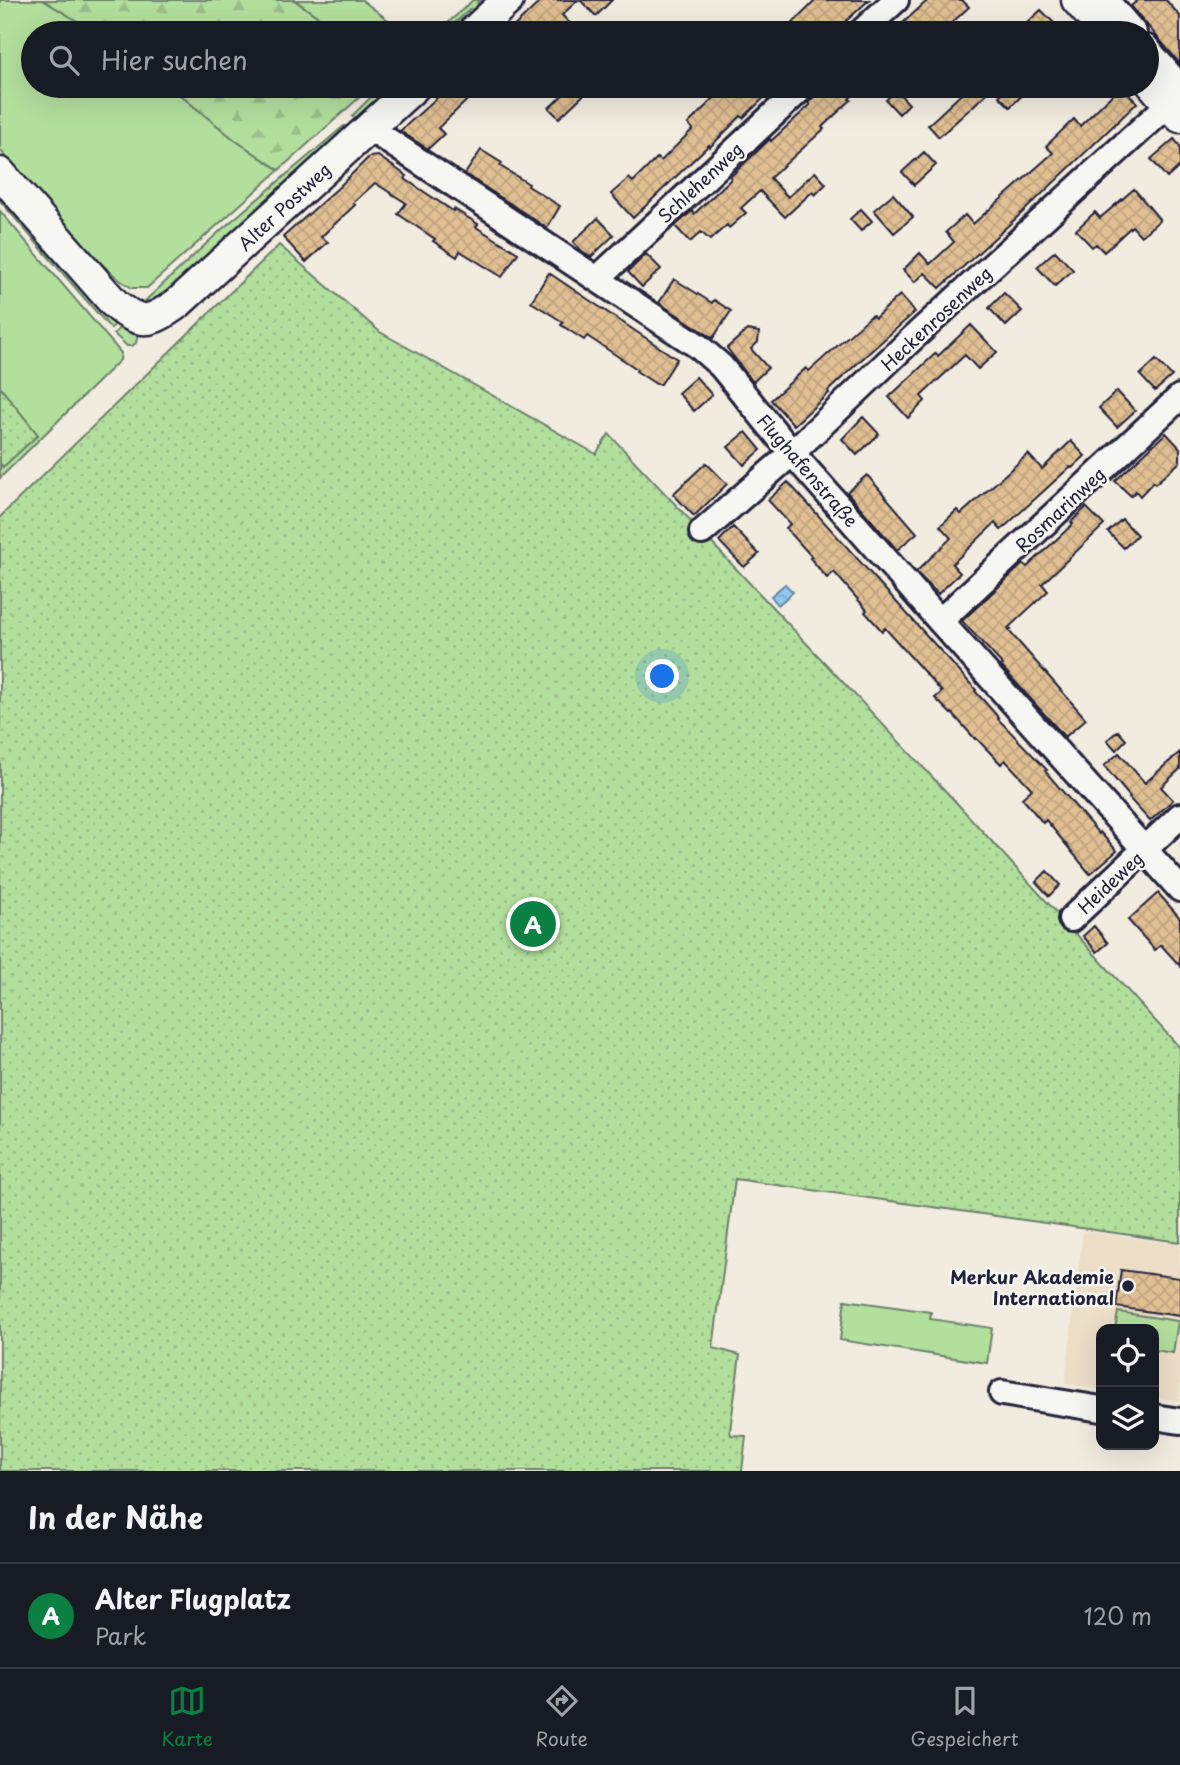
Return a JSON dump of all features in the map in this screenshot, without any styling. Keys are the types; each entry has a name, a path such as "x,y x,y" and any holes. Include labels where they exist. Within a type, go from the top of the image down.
{"main road":[{"path":"485,21 508,0"},
{"path":"1077,0 1095,21"},
{"path":"1159,88 1176,102"},
{"name":"Alter Postweg","path":"0,173 114,303 132,317 149,319 178,303 402,98"}],"street":[{"path":"873,21 896,0"},
{"path":"1106,0 1124,21"},
{"path":"1159,70 1176,102"},
{"name":"Schlehenweg","path":"597,279 791,98"},
{"name":"Heckenrosenweg","path":"702,532 1176,102"},
{"name":"Flughafenstraße","path":"369,128 698,346 721,366 792,453 1180,889"},
{"name":"Rosmarinweg","path":"940,621 1180,397"},
{"name":"Heideweg","path":"1071,919 1180,816"},
{"path":"1002,1393 1096,1408"},
{"path":"1159,1418 1180,1421"}],"shaded area":[{"name":"Merkur Akademie International","path":"1083,1231 1180,1244 1180,1401 1159,1398 1159,1324 1096,1324 1096,1388 1065,1384"}],"green space":[{"path":"0,0 43,0 77,21 21,21 21,98 184,98 235,140 279,170 147,288 132,288 96,259 0,150"},
{"path":"43,0 294,0 324,21 77,21"},
{"path":"295,0 362,0 389,21 324,21"},
{"path":"473,0 480,0 477,3 485,11 480,16 471,8 457,21 450,21"},
{"path":"184,98 359,98 279,170 235,140"},
{"path":"370,98 386,98 367,121 352,116"},
{"path":"344,126 354,130 184,288 155,301 145,301 221,230"},
{"path":"0,188 116,322 111,329 0,201"},
{"path":"0,211 121,353 120,360 0,478 0,463 3,467 38,435 0,387"},
{"path":"279,245 380,332 596,454 609,434 954,800 1180,1048 1180,1242 735,1179 713,1348 740,1355 730,1430 731,1435 746,1436 742,1471 0,1471 0,517"},
{"path":"121,326 138,335 132,346 127,346 114,334"},
{"path":"0,387 38,435 3,467 0,463"},
{"path":"845,1300 931,1312 930,1319 992,1328 987,1363 840,1340"},
{"path":"1118,1312 1178,1321 1173,1353 1159,1351 1159,1324 1116,1324"}],"water":[{"path":"785,584 793,592 778,605 771,596"}],"building":[{"path":"542,0 578,0 562,15 568,21 520,21"},
{"path":"580,0 612,0 596,16"},
{"path":"816,0 869,0 846,21 795,21"},
{"path":"928,0 962,0 969,7 954,21 905,21"},
{"path":"1138,0 1166,0 1180,16 1180,64 1159,39 1159,21 1144,21 1131,6"},
{"path":"1041,10 1052,21 1029,21"},
{"path":"437,98 469,98 438,128 444,134 428,149 400,131"},
{"path":"559,98 580,98 559,118 549,108"},
{"path":"714,98 764,98 710,147 709,145 633,218 611,194 629,178 633,182 657,158 661,161 693,129 688,124"},
{"path":"813,98 851,100 822,127 824,129 770,178 788,197 815,172 826,184 815,195 812,192 785,217 760,191 741,208 746,213 729,228 727,225 710,240 701,232 690,242 675,226 692,211 694,214 770,139 771,141 810,105 808,103"},
{"path":"903,98 909,104 899,114 886,100"},
{"path":"957,98 982,98 939,137 928,125"},
{"path":"1001,98 1019,98 1010,107"},
{"path":"1109,98 1132,98 1137,103 940,288 925,273 915,282 903,270 920,253 930,264 954,242 946,232 965,215 973,224 1053,153 1046,146 1074,119 1080,126"},
{"path":"1174,139 1180,146 1180,166 1167,178 1151,159"},
{"path":"481,150 502,163 500,166 529,184 528,186 560,206 547,228 465,174"},
{"path":"924,152 936,165 914,185 902,172"},
{"path":"378,156 407,176 405,179 478,224 476,227 518,253 502,277 460,251 457,257 433,241 435,239 398,214 406,203 375,183 321,237 328,242 306,262 283,237 369,157"},
{"path":"1134,189 1160,220 1141,236 1132,226 1104,252 1096,244 1092,247 1076,230 1095,212 1100,218"},
{"path":"893,194 913,217 894,233 874,210"},
{"path":"861,209 872,221 861,231 850,219"},
{"path":"598,218 614,235 591,257 573,242"},
{"path":"1055,251 1073,270 1055,286 1037,267"},
{"path":"646,254 661,269 642,287 628,272"},
{"path":"549,273 677,359 661,384 656,384 587,336 584,340 561,325 563,322 531,302"},
{"path":"674,279 712,303 714,300 731,311 713,338 659,303"},
{"path":"1004,293 1022,311 1006,326 989,308"},
{"path":"900,295 915,312 794,425 771,400 806,368 809,371 872,315 875,318"},
{"path":"971,325 997,352 978,369 965,355 921,396 925,401 908,418 889,397"},
{"path":"747,330 759,332 758,342 751,349 768,368 753,382 727,348"},
{"path":"1156,360 1172,376 1155,391 1140,375"},
{"path":"696,377 712,395 694,411 678,393"},
{"path":"1117,391 1135,411 1117,427 1099,408"},
{"path":"863,417 879,434 857,455 842,439"},
{"path":"746,432 761,450 744,465 728,447"},
{"path":"1166,433 1180,448 1180,462 1155,484 1153,482 1140,496 1136,491 1131,496 1115,481"},
{"path":"1071,441 1085,456 1001,530 995,523 952,564 960,573 938,594 916,572 951,538 940,526 957,510 961,514 1028,454 1042,469"},
{"path":"706,463 727,484 694,516 673,494"},
{"path":"867,475 917,533 897,550 847,492"},
{"path":"788,482 976,690 998,719 1047,770 1045,771 1099,834 1100,832 1117,851 1090,874 1046,820 1043,823 1022,798 1032,789 1005,760 1001,764 935,698 942,692 885,628 882,631 834,572 827,578 786,528 790,524 768,500"},
{"path":"1086,507 1104,525 1042,584 1048,591 1008,628 1086,719 1065,737 962,621 1023,564 1027,567 1073,524 1071,522"},
{"path":"1122,519 1137,535 1124,548 1108,532"},
{"path":"733,527 759,554 744,567 719,541"},
{"path":"1118,731 1126,740 1116,750 1107,740"},
{"path":"1180,752 1180,769 1161,787 1173,800 1150,821 1104,766 1119,753 1145,783"},
{"path":"1047,871 1060,885 1049,896 1036,882"},
{"path":"1158,893 1180,918 1180,966 1161,945 1155,950 1128,920"},
{"path":"1094,926 1108,943 1097,952 1083,936"},
{"path":"1121,1270 1180,1278 1180,1316 1116,1307"}],"place":[{"name":"Alter Flugplatz","path":"533,924"},
{"name":"Merkur Akademie International","path":"1128,1286"}]}
